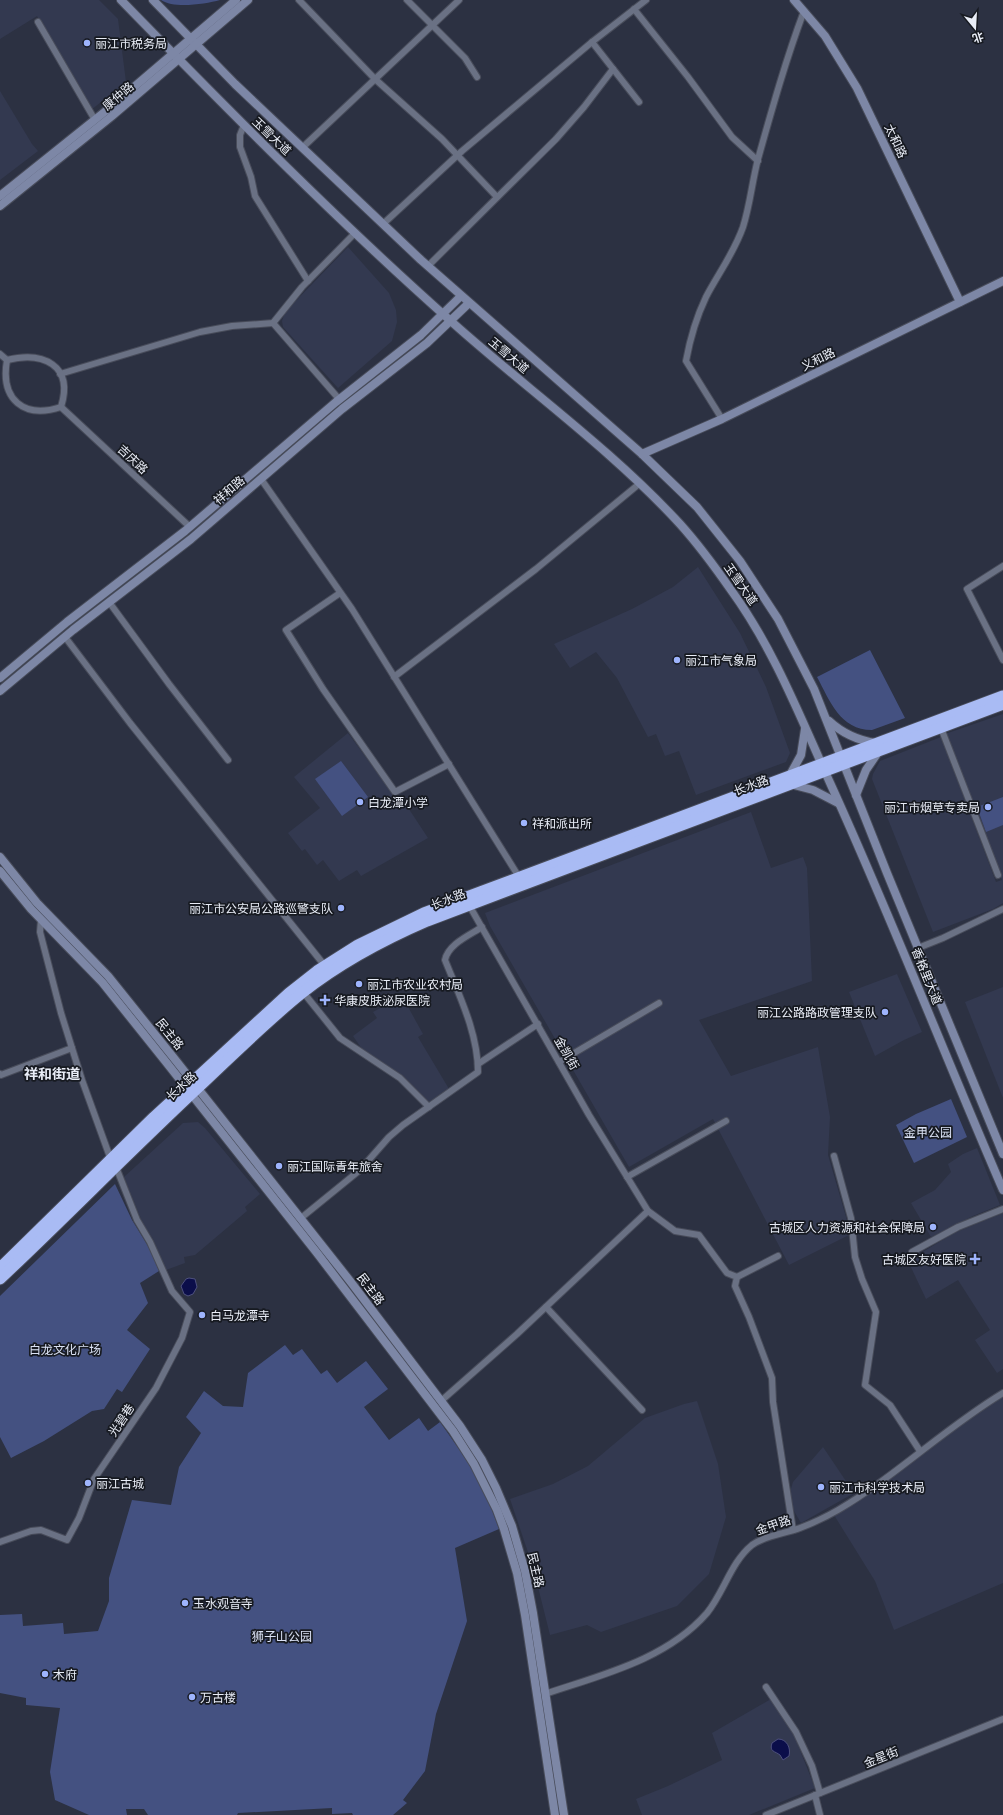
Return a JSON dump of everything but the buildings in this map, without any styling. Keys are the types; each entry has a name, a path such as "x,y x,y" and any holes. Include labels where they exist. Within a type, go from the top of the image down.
{"highway":[{"name":"长水路","path":"192,1088 280,1010 303,992 342,964 384,940 427,920 877,747 1003,696"},
{"name":"长水路","path":"877,747 940,728 1003,704"},
{"name":"长水路","path":"0,1279 275,1004 325,966 358,945 402,922 518,877 790,780"},
{"name":"长水路","path":"0,1268 114,1164"}],"main road":[{"name":"玉雪大道","path":"121,0 244,125 355,233 443,314 572,423 679,523 732,591 770,654 823,767"},
{"name":"玉雪大道","path":"153,0 235,84 428,266 642,454 697,507 752,578 791,642 828,719 843,760"},
{"name":"康仲路","path":"0,206 73,149 194,41 236,0"},
{"name":"康仲路","path":"194,41 248,0"},
{"name":"太和路","path":"794,0 829,42 860,93 960,302"},
{"name":"康仲路","path":"0,196 176,57"},
{"name":"义和路","path":"642,454 722,419 1003,281"},
{"name":"祥和路","path":"0,678 67,622 190,526 339,399 408,345 461,296"},
{"name":"祥和路","path":"0,691 65,637 191,539 342,409 414,353 451,321 469,303"},
{"path":"828,719 839,729 852,737 877,747 856,795"},
{"path":"805,728 801,755 790,780 818,791 840,804"},
{"name":"香格里大道","path":"843,760 918,948 999,1135 1003,1154"},
{"name":"香格里大道","path":"823,767 874,879 1003,1190"},
{"name":"民主路","path":"0,856 37,903 108,976 466,1450 482,1478 504,1529 520,1587 555,1815"},
{"name":"民主路","path":"1,875 41,920 102,982 301,1218 460,1426 482,1460 512,1526 530,1592 564,1815"}],"street":[{"path":"299,0 375,79 442,139 497,197"},
{"path":"407,0 466,58 477,77"},
{"path":"303,147 459,0"},
{"path":"383,224 457,155 592,42 646,0"},
{"path":"634,9 732,137 758,161"},
{"path":"722,419 686,361 694,326 732,252 742,229 750,201 758,161 791,45 804,11"},
{"path":"38,22 95,120"},
{"path":"592,42 639,102"},
{"path":"428,266 570,124 613,69"},
{"path":"244,125 240,135 240,147 251,177 255,196 308,281"},
{"path":"60,374 200,332 232,326 273,323 308,281 355,233"},
{"path":"273,323 339,399"},
{"path":"0,354 7,360"},
{"path":"23,357 42,359 52,364 60,374 64,393 61,407 38,411 17,404 8,391 5,381 7,360 23,357"},
{"name":"吉庆路","path":"61,407 190,526"},
{"path":"261,479 340,593 449,764 518,877"},
{"path":"394,677 539,567 639,484"},
{"path":"1003,566 967,589 1003,660"},
{"path":"340,593 286,630 322,688 395,792 449,764"},
{"path":"109,602 169,684 228,760"},
{"path":"65,637 130,723 325,966"},
{"path":"940,728 998,876"},
{"name":"金凯街","path":"469,905 559,1062 648,1211"},
{"path":"918,948 943,938 1003,909"},
{"path":"41,920 40,932 72,1048 114,1164"},
{"path":"301,1218 360,1170 396,1131 478,1072 472,1030 445,960 447,952 452,947 482,927"},
{"path":"303,992 340,1038 400,1078 429,1107"},
{"path":"559,1062 660,1003"},
{"path":"478,1064 538,1024"},
{"path":"0,1074 1,1075 72,1048"},
{"path":"627,1177 726,1121"},
{"path":"834,1156 851,1218 855,1257 862,1279 876,1312 865,1385 890,1405 920,1451"},
{"name":"光碧巷","path":"0,1542 41,1530 66,1540 79,1518 94,1479 156,1388 182,1338 190,1312 172,1291 150,1242 137,1220 114,1164"},
{"path":"912,1252 958,1227 1003,1209"},
{"path":"441,1401 546,1307 648,1211 675,1231 699,1235 727,1273 737,1277 778,1256"},
{"path":"737,1277 735,1286 749,1317 772,1378 774,1402 793,1530"},
{"path":"546,1307 642,1410"},
{"name":"金甲路","path":"545,1694 629,1664 674,1642 694,1626 708,1611 746,1550 764,1538 793,1530 818,1520 851,1501 1003,1393"},
{"path":"766,1687 796,1732 810,1761 818,1794 820,1815"},
{"name":"金星街","path":"766,1815 1003,1719"}],"shaded area":[{"path":"0,0 99,0 118,19 126,82 91,110 37,16 0,39"},
{"path":"0,91 32,144 38,151 0,180"},
{"path":"348,247 389,293 396,310 397,322 392,341 338,388 283,327 282,321 285,312"},
{"name":"丽江市气象局","path":"698,567 740,633 766,687 790,753 786,762 696,795 679,751 665,756 656,734 648,737 617,678 596,652 570,668 554,644 632,609 673,587"},
{"path":"1003,714 1003,903 993,909 933,932 872,779 873,774 880,761 941,737 996,882 1002,880 945,734"},
{"name":"白龙潭小学","path":"348,733 395,797 399,794 428,838 361,876 357,870 339,881 323,860 317,865 305,849 302,851 288,833 320,808 294,777"},
{"path":"751,812 771,868 803,857 807,868 812,981 699,1020 731,1076 818,1047 830,1117 828,1155 851,1234 789,1265 713,1119 629,1167 490,926 485,913"},
{"name":"丽江公路路政管理支队","path":"897,974 922,1032 875,1056 849,992"},
{"path":"1003,987 1003,1098 965,1002"},
{"path":"402,996 423,1034 418,1037 449,1089 428,1103 364,1052 353,1036 377,1018 373,1012"},
{"path":"198,1122 205,1128 260,1194 245,1207 247,1211 195,1255 184,1257 185,1263 166,1270 153,1239 143,1224 124,1177 183,1123"},
{"path":"977,1148 1000,1205 973,1216 931,1237 911,1203 935,1190 951,1172 948,1164 963,1154"},
{"path":"1003,1213 1003,1369 997,1373 975,1340 990,1330 958,1280 926,1299 908,1261 954,1233"},
{"path":"186,1279 195,1279 197,1287 193,1294 188,1296 184,1294 181,1286"},
{"path":"1003,1397 1003,1583 894,1630 875,1581 834,1515"},
{"path":"697,1401 718,1464 726,1517 709,1574 677,1606 601,1632 587,1625 550,1635 533,1567 510,1499 553,1484 588,1466 645,1418"},
{"name":"丽江市科学技术局","path":"823,1447 854,1493 801,1523 790,1504 790,1492 793,1482"},
{"path":"771,1699 794,1735 815,1788 749,1815 642,1815 636,1799 668,1786 722,1760 712,1733"},
{"path":"778,1739 786,1742 789,1747 789,1756 783,1760 780,1755 771,1748 772,1743"}],"green space":[{"path":"161,0 220,0 181,5 167,3"},
{"path":"870,650 905,718 872,730 861,729 844,720 837,712 817,677"},
{"path":"341,761 368,797 342,816 315,779"},
{"path":"1003,797 1003,825 986,832 977,807"},
{"name":"金甲公园","path":"951,1099 967,1137 914,1163 896,1125 916,1114"},
{"name":"白龙文化广场","path":"115,1184 132,1220 151,1251 159,1271 140,1283 148,1303 127,1330 150,1349 122,1392 117,1389 104,1409 92,1411 44,1441 11,1458 0,1437 0,1296"},
{"name":"狮子山公园","path":"285,1345 293,1355 302,1349 321,1374 327,1370 337,1383 366,1361 388,1389 364,1407 389,1440 419,1418 428,1431 440,1422 473,1469 490,1505 499,1529 455,1548 467,1621 436,1714 425,1771 403,1800 407,1803 393,1815 353,1815 352,1813 332,1814 332,1808 238,1813 237,1815 148,1815 144,1809 126,1809 127,1815 89,1815 55,1800 50,1772 60,1708 26,1705 26,1698 0,1693 0,1615 22,1614 23,1626 63,1623 64,1634 98,1631 109,1601 109,1578 132,1500 171,1505 179,1467 201,1433 186,1417 204,1391 223,1406 243,1407 248,1373"}],"place":[{"name":"丽江市税务局","path":"87,43"},
{"name":"丽江市气象局","path":"677,660"},
{"name":"白龙潭小学","path":"360,802"},
{"name":"丽江市烟草专卖局","path":"988,807"},
{"name":"祥和派出所","path":"524,823"},
{"name":"丽江市公安局公路巡警支队","path":"341,908"},
{"name":"丽江市农业农村局","path":"359,984"},
{"name":"华康皮肤泌尿医院","path":"325,1000"},
{"name":"丽江公路路政管理支队","path":"885,1012"},
{"name":"丽江国际青年旅舍","path":"279,1166"},
{"name":"古城区人力资源和社会保障局","path":"933,1227"},
{"name":"古城区友好医院","path":"975,1259"},
{"name":"白马龙潭寺","path":"202,1315"},
{"name":"丽江古城","path":"88,1483"},
{"name":"丽江市科学技术局","path":"821,1487"},
{"name":"玉水观音寺","path":"185,1603"},
{"name":"木府","path":"45,1674"},
{"name":"万古楼","path":"192,1697"}],"district":[{"name":"祥和街道","path":"52,1073"}]}
